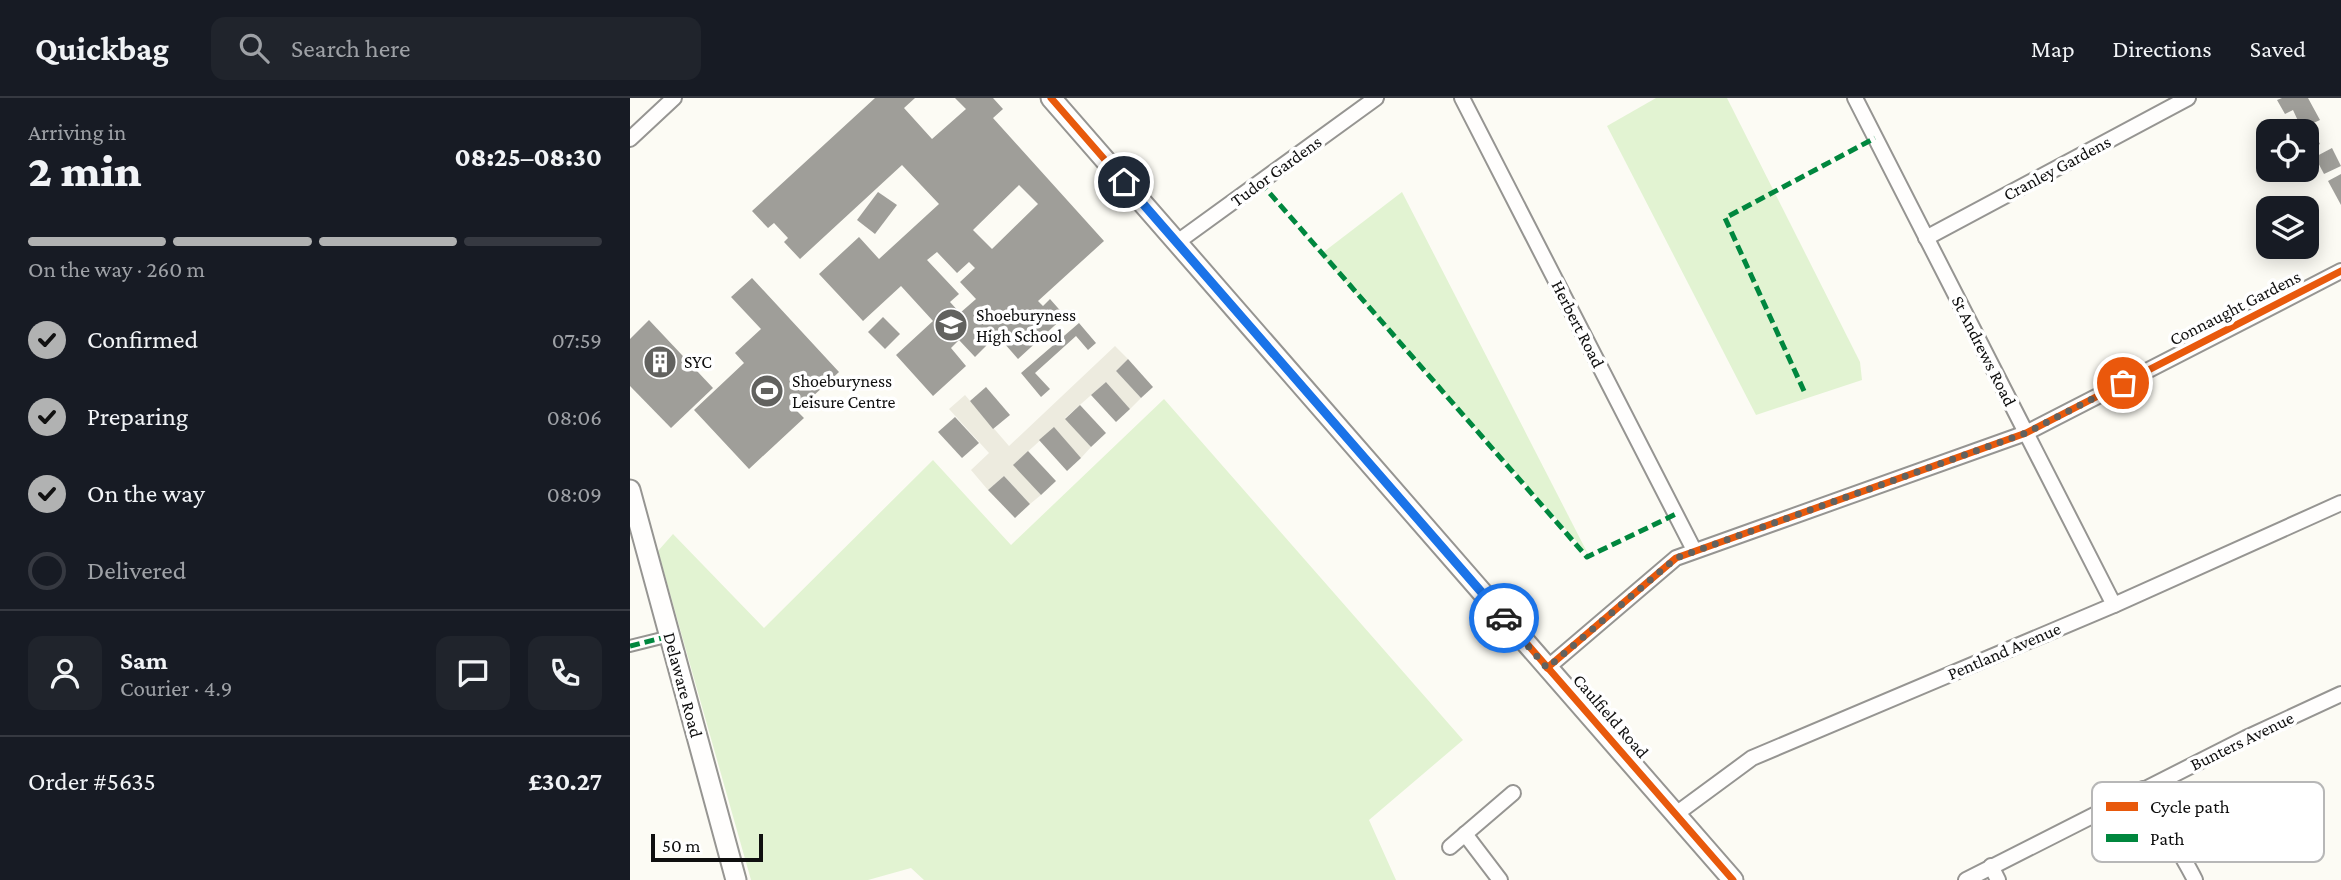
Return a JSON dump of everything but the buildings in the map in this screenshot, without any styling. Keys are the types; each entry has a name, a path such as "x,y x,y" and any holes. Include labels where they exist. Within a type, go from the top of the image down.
{"street":[{"path":"630,139 674,98"},
{"name":"Caulfield Road","path":"1051,98 1733,880"},
{"name":"Tudor Gardens","path":"1176,243 1376,98"},
{"name":"Herbert Road","path":"1462,98 1694,550"},
{"name":"St Andrews Road","path":"1855,98 2114,605"},
{"name":"Cranley Gardens","path":"1926,238 2188,98"},
{"name":"Connaught Gardens","path":"1547,668 1676,558 2026,433 2341,271"},
{"name":"Delaware Road","path":"630,489 736,880"},
{"name":"Pentland Avenue","path":"1676,814 1752,758 2114,605 2341,503"},
{"path":"630,646 670,636"},
{"name":"Bunters Avenue","path":"2158,782 2341,694"},
{"path":"1450,847 1513,793"},
{"name":"Bunters Avenue","path":"1966,880 2092,815"},
{"path":"1465,834 1500,880"},
{"path":"2186,862 2195,880"},
{"path":"1991,866 1998,880"}],"green space":[{"path":"1656,98 1727,98 1860,362 1862,380 1756,415 1607,126"},
{"path":"1402,192 1588,554 1321,254"},
{"path":"1164,399 1463,740 1369,820 1396,880 924,880 911,868 868,880 751,880 658,551 673,534 764,628 933,460 1011,545"}],"shaded area":[{"path":"1115,346 1128,359 1116,371 1141,398 1130,409 1106,382 1065,418 1091,447 1081,458 1054,428 1014,464 1041,495 1030,504 1004,476 988,490 971,470 989,453 949,409 965,395 1009,446"}],"marked path":[{"path":"1804,391 1725,218 1875,138"},
{"path":"1260,182 1587,557 1676,514"},
{"path":"630,646 670,636"}],"cycle path":[{"path":"1051,98 1733,880"},
{"path":"1547,668 1676,558 2026,433 2341,271"}],"way so far":[{"path":"1504,618 1547,668 1676,558 2026,433 2123,383"}],"place":[{"name":"Shoeburyness High School","path":"951,325"},
{"name":"SYC","path":"660,362"},
{"name":"Shoeburyness Leisure Centre","path":"767,391"}],"route":[{"path":"1124,182 1504,618"}]}
